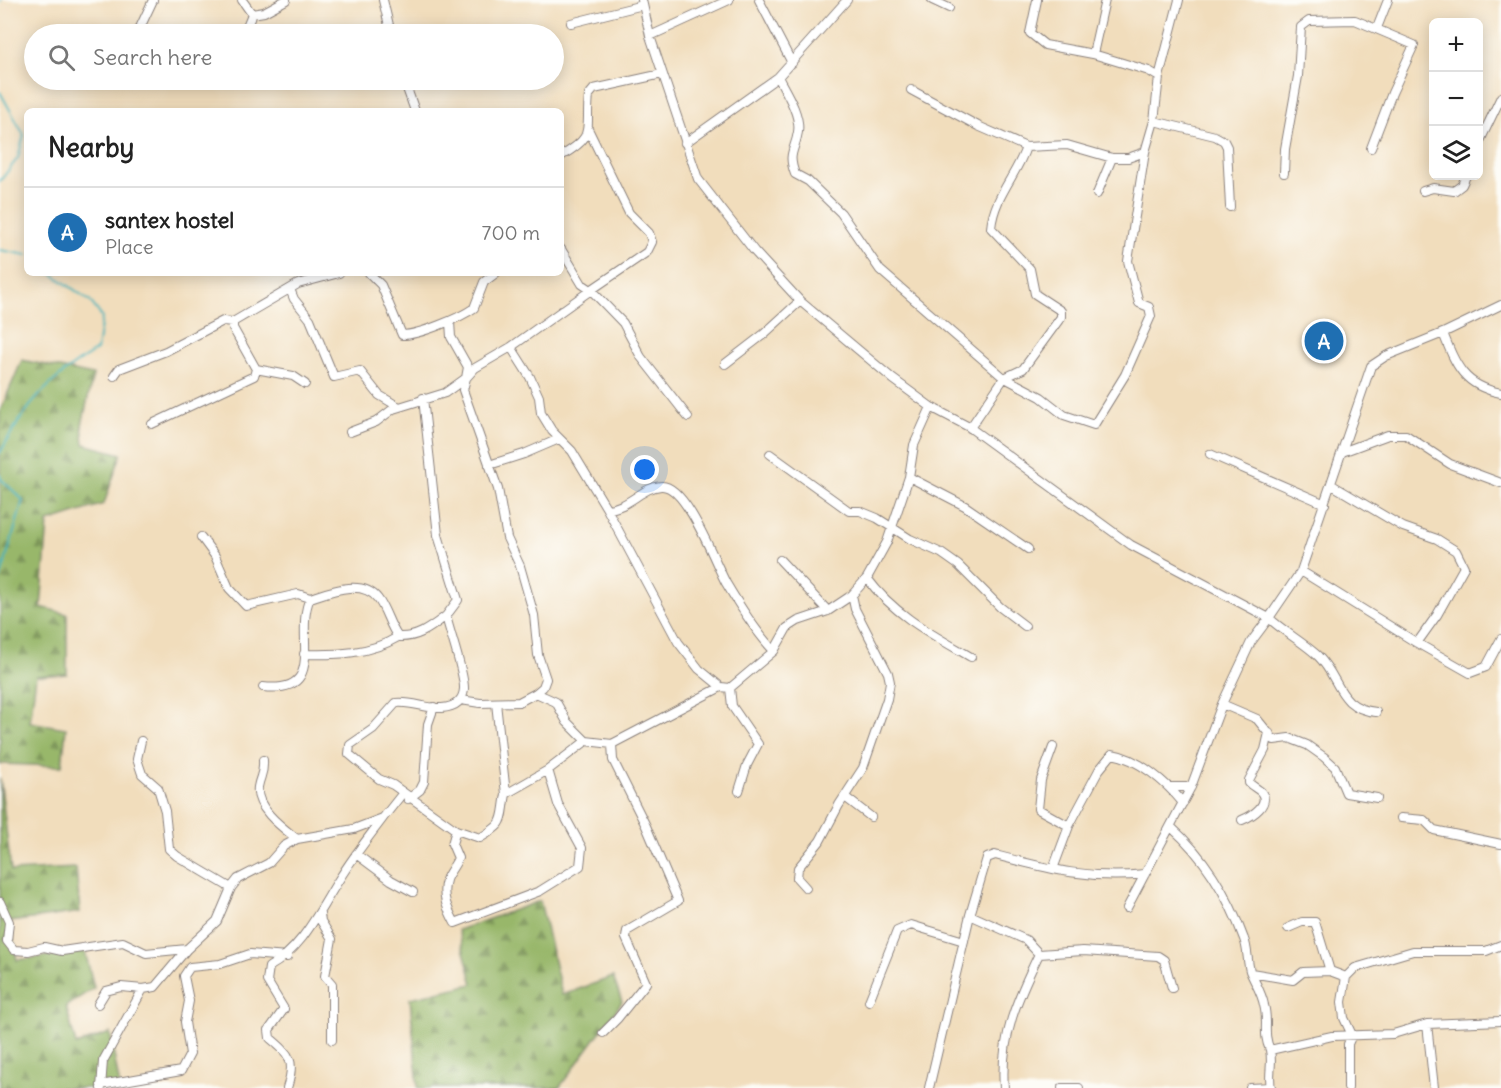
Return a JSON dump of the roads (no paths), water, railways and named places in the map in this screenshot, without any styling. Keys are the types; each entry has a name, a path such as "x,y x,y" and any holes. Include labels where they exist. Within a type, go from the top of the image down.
{"street":[{"path":"142,24 153,0"},
{"path":"242,0 252,14"},
{"path":"252,14 264,12 286,0"},
{"path":"383,0 389,24"},
{"path":"650,36 729,0"},
{"path":"759,0 792,63"},
{"path":"685,143 778,77 847,0"},
{"path":"932,0 949,8"},
{"path":"1037,0 1030,33 1033,38 1044,45 1093,54 1149,71 1159,77"},
{"path":"1093,54 1105,0"},
{"path":"778,77 790,100 799,130 790,155 795,174 808,181 841,213 880,270 1004,378 1041,397 1064,415 1094,425 1110,401 1151,316 1149,307 1140,303 1128,261 1145,152 1154,121 1159,77 1179,0"},
{"path":"1377,28 1388,0"},
{"path":"571,23 643,3 650,36 698,179 717,206 800,301 893,379 931,406 970,428 1131,545 1269,618 1317,656 1352,705 1361,711 1376,712"},
{"path":"248,24 252,14"},
{"path":"1284,173 1285,149 1298,76 1301,27 1309,21 1355,20 1414,45 1392,93 1371,148"},
{"path":"350,432 399,407 445,393 466,378 475,368 511,347 647,252 652,242 649,233 629,213 589,131 589,95 594,89 662,74"},
{"path":"408,90 414,108"},
{"path":"911,90 978,126 1026,147 1067,146 1112,158 1128,158 1145,152"},
{"path":"1483,137 1501,98"},
{"path":"1154,121 1215,136 1224,141 1227,147 1230,207"},
{"path":"564,154 580,145 589,131"},
{"path":"970,428 1004,378 1023,369 1061,317 1061,311 1035,294 1030,269 991,228 999,197 1008,179 1021,163 1026,147"},
{"path":"1097,194 1112,158"},
{"path":"1423,192 1433,188 1454,191 1462,186 1464,180"},
{"path":"564,254 582,284 591,290 623,323 641,357 688,417"},
{"path":"114,376 119,369 166,351 223,321 233,322 290,289 330,276"},
{"path":"372,276 381,285 402,335 411,335 426,327 450,322 474,308 484,282 492,276"},
{"path":"290,289 294,299 310,319 334,377 360,371 379,395 399,407"},
{"path":"725,364 764,334 800,301"},
{"path":"1127,908 1191,788 1222,704 1251,642 1301,572 1371,366 1386,356 1500,309"},
{"path":"152,424 254,376 256,369 233,328 233,322"},
{"path":"450,322 451,337 468,367 463,390 498,489 507,537 520,566 534,615 538,655 546,679 543,687 536,693 519,702 461,700"},
{"path":"1443,333 1455,363 1466,379 1482,388 1501,393"},
{"path":"511,347 530,377 539,397 541,413 559,438 572,451 607,509 678,642 699,669 721,687 730,688 774,651 787,628 798,621 828,611 852,595 867,578 887,542 909,477 914,445 931,406"},
{"path":"256,369 283,374 305,384"},
{"path":"304,654 348,654 379,646 398,637 410,638 425,632 446,616 458,600 438,535 423,398"},
{"path":"1342,452 1388,435 1406,435 1450,464 1501,483"},
{"path":"489,465 524,454 559,438"},
{"path":"770,454 849,511 860,511 892,526 910,539 930,547 958,565 1000,607 1025,627"},
{"path":"1210,454 1325,504"},
{"path":"909,477 965,506 1028,549"},
{"path":"607,509 620,509 662,485 670,488 694,517 727,584 774,651"},
{"path":"1332,485 1402,527 1437,539 1460,555 1464,567 1437,615 1417,643"},
{"path":"201,537 215,556 229,588 246,606 298,594 310,598 344,587 363,589 377,598 388,624 398,637"},
{"path":"780,560 828,611"},
{"path":"1301,572 1470,673 1486,667 1501,639"},
{"path":"867,578 884,600 901,615 971,657"},
{"path":"806,888 797,878 798,868 820,841 864,768 887,699 890,682 855,609 852,595"},
{"path":"263,687 283,689 295,684 301,678 306,606 310,598"},
{"path":"446,616 465,688 461,700 452,707 434,707 408,702 396,703 373,729 350,745 349,754 359,764 456,830 480,838 494,830 505,816 506,794 496,703"},
{"path":"536,693 556,702 567,722 586,741 612,744 721,687"},
{"path":"730,688 732,706 758,744 747,765 739,791"},
{"path":"1222,704 1257,719 1274,740 1289,738 1307,745 1324,757 1335,767 1346,794 1377,798"},
{"path":"287,1088 293,1071 289,1054 270,1038 269,1030 284,1009 267,981 269,967 287,957 320,914 356,854 383,818 405,796 420,790 424,782 428,723 434,707"},
{"path":"1242,820 1261,807 1262,793 1249,783 1249,780 1265,750 1269,733"},
{"path":"141,741 137,759 142,774 158,788 165,811 169,849 231,888"},
{"path":"506,794 548,770 586,741"},
{"path":"603,1033 646,983 626,938 627,931 678,901 646,826 613,760 612,744"},
{"path":"1053,747 1041,780 1038,809 1040,813 1069,826"},
{"path":"1053,869 1069,826 1099,770 1112,754 1130,760 1170,787 1183,803"},
{"path":"263,760 264,774 258,787 259,796 274,820 297,839"},
{"path":"456,830 452,844 458,858 446,879 444,895 446,907 455,923 540,891 580,866 582,848 558,804 548,770"},
{"path":"1170,787 1191,788"},
{"path":"845,797 871,817"},
{"path":"98,1004 106,991 121,987 143,989 155,987 187,949 217,921 231,888 248,872 269,862 284,846 297,839 354,829 383,818"},
{"path":"1401,818 1424,820 1434,830 1501,844"},
{"path":"1172,827 1198,852 1221,886 1245,942 1251,973 1264,1005 1267,1026 1264,1036 1273,1064 1269,1076 1271,1087 1250,1088"},
{"path":"356,854 413,892"},
{"path":"930,1088 970,915 991,856 1077,875 1120,877 1145,874"},
{"path":"0,902 9,922 7,941 14,951 28,951 44,947 62,951 123,942 146,953 187,949"},
{"path":"320,914 321,921 332,939 325,976 332,984 332,1040"},
{"path":"970,915 1026,940 1040,954 1083,951 1158,956 1164,960 1172,988"},
{"path":"1288,928 1302,922 1315,921 1330,971"},
{"path":"868,1001 897,931 911,924 964,941"},
{"path":"1348,1088 1348,1044 1352,1035 1344,1018 1342,1002 1346,977 1355,968 1413,951 1486,951 1501,945"},
{"path":"143,989 103,1061 101,1086 181,1071 190,1054 185,1022 189,1001 184,976 190,967 220,964 250,954 287,957"},
{"path":"1004,1088 1002,1066 1005,1037 1017,1000 1040,954"},
{"path":"1251,973 1293,980 1303,972 1330,971 1346,977"},
{"path":"1270,1050 1310,1039 1393,1034 1427,1024 1501,1021"},
{"path":"1427,1024 1434,1088"},
{"path":"1062,1088 1079,1088"}],"waterway":[{"path":"0,92 24,135 18,158 0,181"},
{"path":"0,250 24,254"},
{"path":"0,453 20,420 41,394 66,371 97,350 102,317 90,301 55,276"},
{"path":"0,475 1,479 23,500 0,580"}],"place":[{"name":"santex hostel","path":"1324,341"}]}
